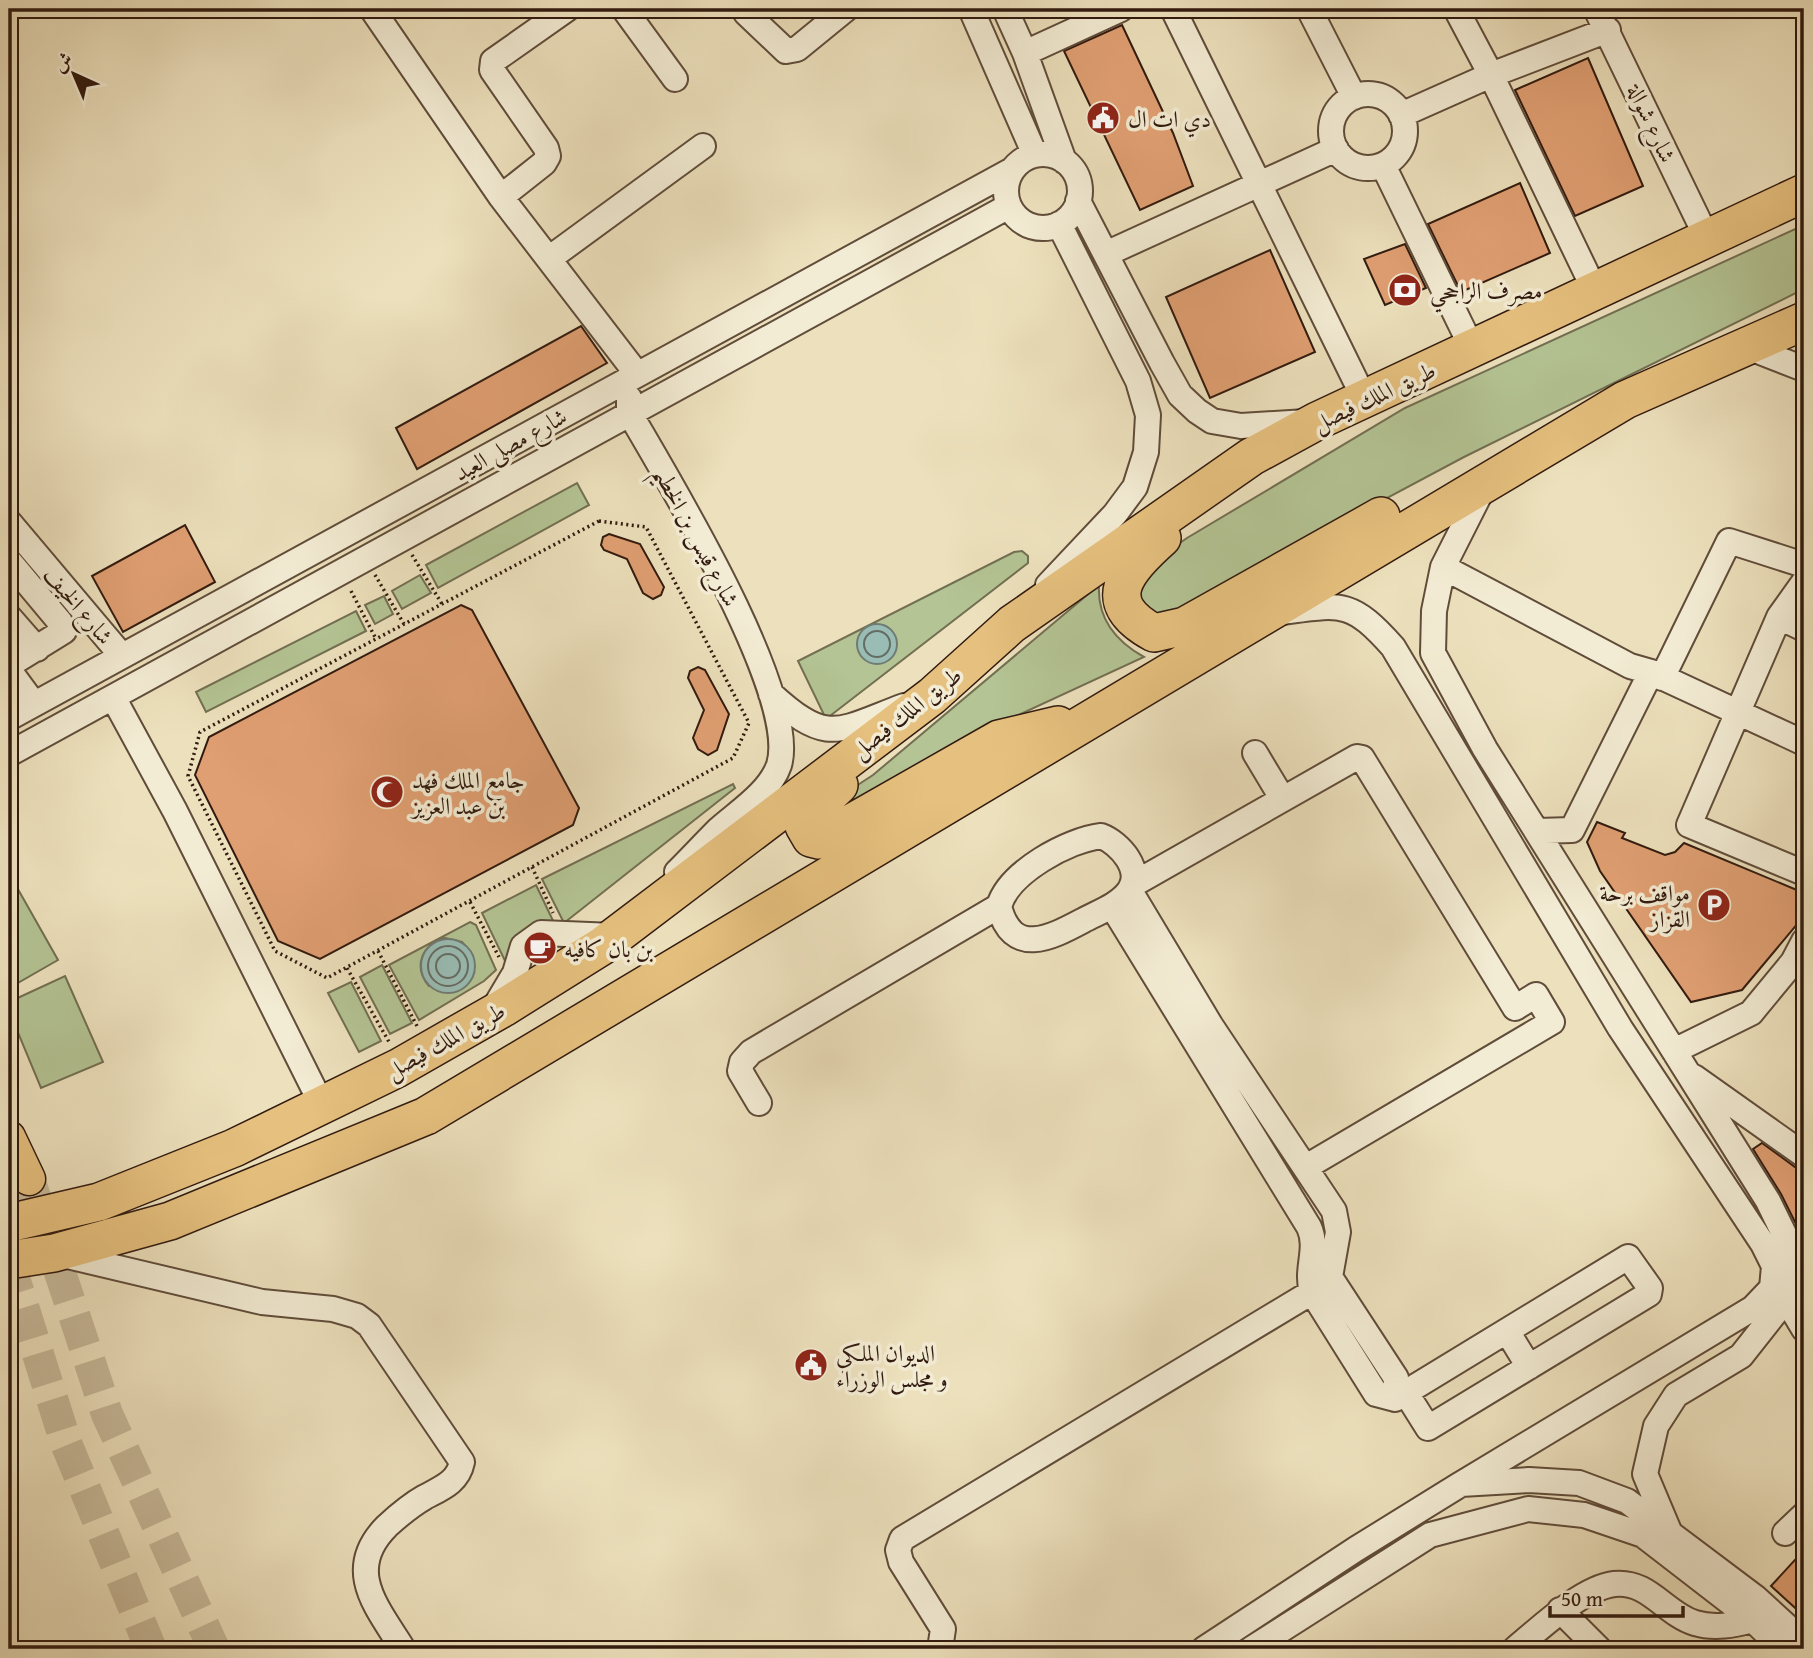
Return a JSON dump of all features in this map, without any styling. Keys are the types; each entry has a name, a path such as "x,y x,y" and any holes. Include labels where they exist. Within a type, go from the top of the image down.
{"highway":[{"name":"طريق الملك فيصل","path":"9,1223 99,1202 234,1148 321,1103 398,1068 488,1017 919,706 1012,624 1251,457 1317,421 1596,293 1706,237 1804,193"},
{"path":"1251,457 1132,565 1121,586 1122,605 1138,625 1154,633 1185,626 1430,488 1804,321"},
{"path":"9,1260 54,1252 170,1221 426,1116 1625,400"},
{"path":"919,706 807,819 804,826 811,838 819,840 832,834 999,739 1094,716"},
{"path":"535,1050 580,1017 641,959 643,953 635,943 620,943 598,937"}],"main road":[{"path":"9,1137 29,1179"}],"street":[{"path":"372,9 500,197 550,258 632,377"},
{"path":"500,197 544,163 548,156 546,148 492,70 493,61 567,9"},
{"path":"625,9 675,79"},
{"path":"746,13 786,51 797,49 846,9"},
{"path":"971,9 1035,155"},
{"path":"1005,9 1025,53 1064,161 1078,178 1078,201 1074,210 1059,224 1036,227 1025,223 1009,206 1006,188 1012,170 1035,155 1055,156 1064,161"},
{"path":"1025,53 1121,9"},
{"path":"1172,9 1260,181 1365,400"},
{"path":"1309,9 1354,97"},
{"path":"1456,9 1492,75 1596,293"},
{"name":"شارع شوالة","path":"1596,9 1706,237"},
{"path":"1401,115 1492,75 1608,30"},
{"path":"1378,95 1389,100 1401,115 1405,130 1404,141 1399,151 1383,165 1361,167 1351,164 1336,149 1332,137 1336,114 1354,97 1378,95"},
{"path":"550,258 703,146"},
{"path":"1108,253 1260,181 1336,149"},
{"path":"1383,165 1474,350"},
{"name":"شارع مصلى العيد","path":"9,718 1012,170"},
{"path":"1078,201 1108,253 1162,363 1180,395 1196,411 1212,421 1241,426 1317,421"},
{"name":"شارع مصلى العيد","path":"9,754 1009,206"},
{"path":"1012,624 1115,514 1135,487 1146,452 1148,415 1138,381 1059,224"},
{"path":"1745,346 1804,369"},
{"name":"شارع قيس بن الخطيم","path":"598,937 765,788 779,765 781,740 771,694 758,655 736,609 629,412 632,377"},
{"path":"1487,480 1443,567 1434,611 1433,653 1485,749 1768,1201 1787,1240 1792,1272 1786,1299 1741,1356 1676,1395 1656,1426 1645,1474 1669,1531"},
{"name":"شارع الخيف","path":"9,522 122,656"},
{"path":"1537,831 1572,830 1729,541 1804,565"},
{"path":"9,561 60,622 64,631 9,668 34,704"},
{"path":"1443,567 1630,666 1656,675 1804,743"},
{"path":"1804,582 1779,617 1689,825 1804,873"},
{"path":"1204,1649 1356,1549 1753,1308 1772,1288 1774,1266 1719,1174 1620,1028 1393,647 1372,624 1347,608 1267,614"},
{"path":"9,617 37,649"},
{"path":"1779,617 1804,629"},
{"path":"771,694 807,724 823,731 841,730 919,706"},
{"path":"113,697 164,789 321,1103"},
{"path":"1255,753 1282,798"},
{"path":"999,906 1002,919 1012,930 1035,941 1050,939 1282,798 1357,757 1366,761 1515,1008 1536,995 1552,1022 1306,1167"},
{"path":"759,1103 741,1074 743,1062 751,1052 999,906 1013,881 1084,838 1101,836 1115,842 1131,867 1125,894 1310,1227 1315,1238 1310,1282 1312,1292 1376,1394 1401,1396 1628,1257 1650,1287 1649,1294 1428,1428 1401,1396 1396,1378 1330,1277 1338,1232 1334,1211 1125,894"},
{"path":"488,1017 511,981 523,946 533,936 598,937"},
{"path":"1679,1061 1751,1013 1793,962 1804,940"},
{"path":"1679,1061 1804,1155"},
{"path":"54,1252 262,1301 345,1311 369,1325 462,1462 456,1478 401,1513 378,1535 366,1555 364,1574 371,1596 403,1649"},
{"path":"940,1649 943,1629 901,1562 898,1549 902,1539 1312,1292"},
{"path":"1786,1299 1804,1329"},
{"path":"1507,1331 1529,1367"},
{"path":"1461,1484 1529,1480 1578,1483 1627,1501 1756,1598 1804,1642"},
{"path":"1264,1646 1430,1535 1528,1508 1584,1515 1643,1535 1753,1620 1783,1649"},
{"path":"1785,1533 1804,1515"},
{"path":"1516,1649 1560,1610 1611,1584 1642,1588 1693,1623 1723,1627 1753,1620"},
{"path":"1560,1610 1599,1649"}],"path":[{"path":"599,521 646,527 749,723 733,758 327,978 275,951 188,776 200,732 442,604 599,521"},
{"path":"403,539 442,604"},
{"path":"366,560 404,624"},
{"path":"341,574 376,639"},
{"path":"532,867 598,937"},
{"path":"470,901 511,981"},
{"path":"378,951 418,1025 408,1031"},
{"path":"347,968 388,1042 398,1036"}],"green space":[{"path":"1804,225 1804,289 1464,457 1368,508 1171,622 1134,601 1155,560 1187,538 1405,408"},
{"path":"577,483 589,505 438,588 426,565"},
{"path":"1022,551 1028,556 1028,563 826,719 798,661 1014,552","holes":["875,624 887,627 895,638 863,630"]},
{"path":"420,575 431,593 402,609 392,591"},
{"path":"1099,585 1101,608 1110,628 1124,644 1144,657 1014,717 840,820 830,803 873,775"},
{"path":"384,596 393,614 375,624 365,605"},
{"path":"356,611 366,631 206,712 196,692"},
{"path":"733,784 735,788 564,923 542,879"},
{"path":"536,885 556,927 506,963 482,913"},
{"path":"19,891 58,960 9,988 9,897"},
{"path":"470,922 476,925 496,970 484,981 419,1020 389,965","holes":["445,938 462,942 473,956 429,986 421,971 425,951"]},
{"path":"382,965 412,1023 390,1034 360,977"},
{"path":"65,976 103,1062 41,1088 9,1011 9,1002"},
{"path":"351,982 381,1041 359,1052 328,993"}],"water":[{"path":"877,624 891,630 897,644 891,658 877,664 863,658 857,644 863,630"},
{"path":"453,939 463,943 471,951 475,966 471,981 463,989 443,993 433,989 425,981 421,961 425,951 433,943"}],"building":[{"path":"1122,25 1173,133 1193,186 1140,210 1064,51"},
{"path":"1588,58 1643,186 1575,216 1515,90"},
{"path":"1520,183 1550,253 1461,292 1428,224"},
{"path":"1405,244 1426,288 1385,305 1364,259"},
{"path":"1270,250 1315,352 1210,398 1166,297"},
{"path":"581,326 607,363 417,469 396,428"},
{"path":"185,525 215,582 123,632 92,576"},
{"path":"609,534 640,544 664,587 661,595 653,599 643,593 627,559 604,550 601,545 603,537"},
{"name":"جامع الملك فهد بن عبد العزيز","path":"461,605 472,610 579,808 573,825 320,959 278,941 195,775 209,737"},
{"path":"698,667 705,670 729,714 717,750 708,755 698,749 693,738 704,710 688,678 690,671"},
{"name":"مواقف برحة القزاز","path":"1597,822 1625,833 1622,838 1665,855 1675,852 1684,843 1804,893 1804,916 1742,990 1691,1002 1600,871 1587,842"},
{"path":"1762,1143 1795,1167 1804,1170 1804,1252 1801,1234 1781,1194 1753,1149"},
{"path":"1804,1550 1804,1616 1771,1586"}],"tunnel":[{"path":"29,1179 107,1414 214,1649"},
{"path":"9,1262 66,1443 151,1649"}],"place":[{"name":"دي ات ال","path":"1103,118"},
{"name":"مصرف الراجحي","path":"1405,290"},
{"name":"جامع الملك فهد بن عبد العزيز","path":"387,792"},
{"name":"مواقف برحة القزاز","path":"1714,905"},
{"name":"بن بان كافيه","path":"540,948"},
{"name":"الديوان الملكي و مجلس الوزراء","path":"811,1365"}]}
